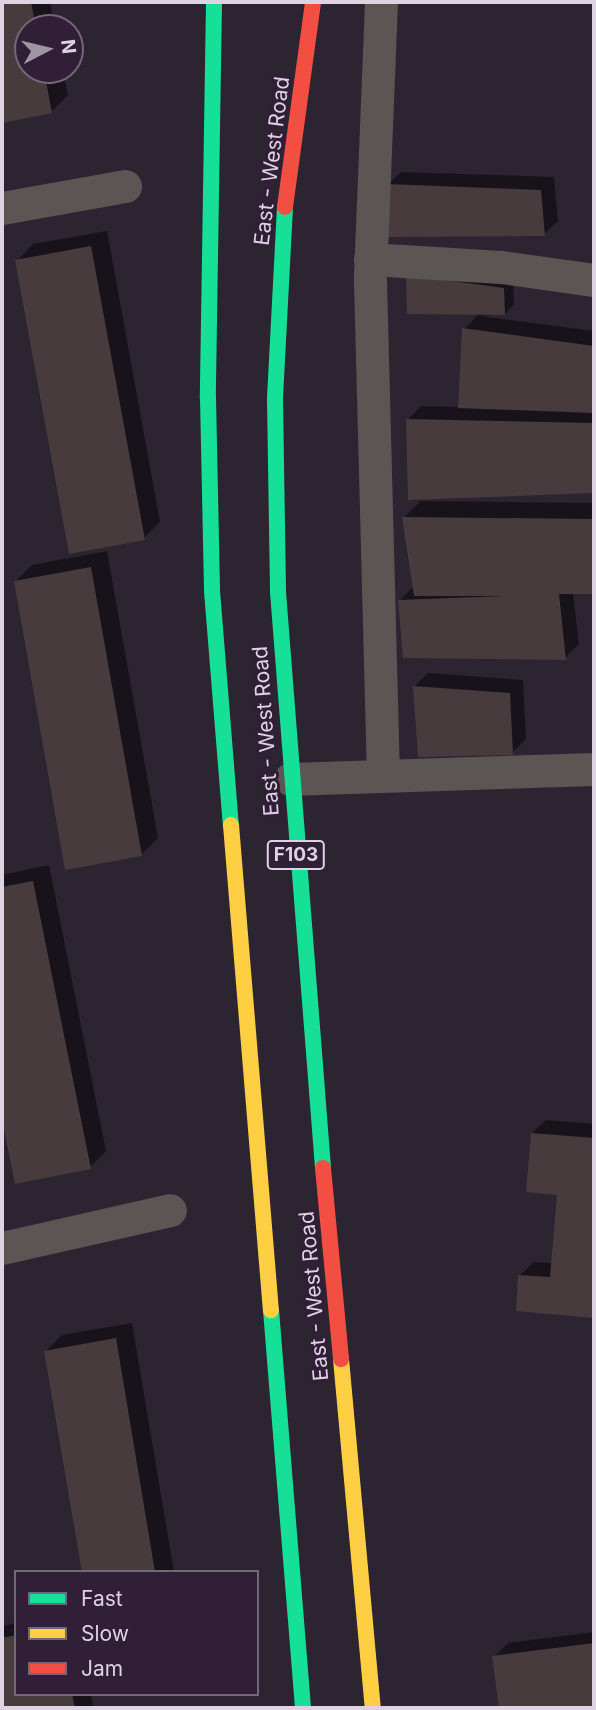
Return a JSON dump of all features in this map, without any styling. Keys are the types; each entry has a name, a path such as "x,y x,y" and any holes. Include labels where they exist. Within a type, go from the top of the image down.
{"main road":[{"name":"East - West Road","path":"214,2 208,398 212,591 303,1708"},
{"path":"286,185 301,2"},
{"name":"East - West Road","path":"313,2 286,185 275,399 278,592 290,779 373,1708"},
{"path":"212,166 231,29"}],"street":[{"path":"381,2 370,259 383,776"},
{"path":"2,208 125,186"},
{"path":"370,259 501,267 594,280"},
{"path":"290,779 594,769"},
{"path":"2,1248 170,1210"}],"building":[{"path":"2,2 31,2 33,14 14,14 14,84 47,84 52,113 2,123"},
{"path":"386,184 541,190 545,236 388,237"},
{"path":"91,246 145,540 69,554 15,260"},
{"path":"406,275 504,288 505,315 407,314"},
{"path":"462,328 594,346 594,413 458,408"},
{"path":"406,419 594,423 594,493 408,500"},
{"path":"402,517 594,519 594,594 559,594 566,660 403,658 398,600 506,596 414,596"},
{"path":"91,567 142,856 65,870 14,581"},
{"path":"413,686 510,693 513,755 418,757"},
{"path":"33,881 91,1169 15,1184 2,1119 2,887"},
{"path":"531,1133 594,1138 594,1318 516,1311 518,1275 550,1277 557,1195 526,1192"},
{"path":"116,1338 155,1570 82,1570 44,1351"},
{"path":"14,1635 14,1696 72,1696 75,1708 2,1708 2,1638"},
{"path":"594,1643 594,1708 499,1708 492,1656"}],"traffic: fast":[{"path":"214,2 208,398 212,591 231,825"},
{"path":"285,207 275,399 278,592 323,1168"},
{"path":"271,1310 303,1708"}],"traffic: slow":[{"path":"231,825 271,1310"},
{"path":"341,1359 373,1708"}],"traffic: jam":[{"path":"285,207 313,2"},
{"path":"323,1168 341,1359"}]}
